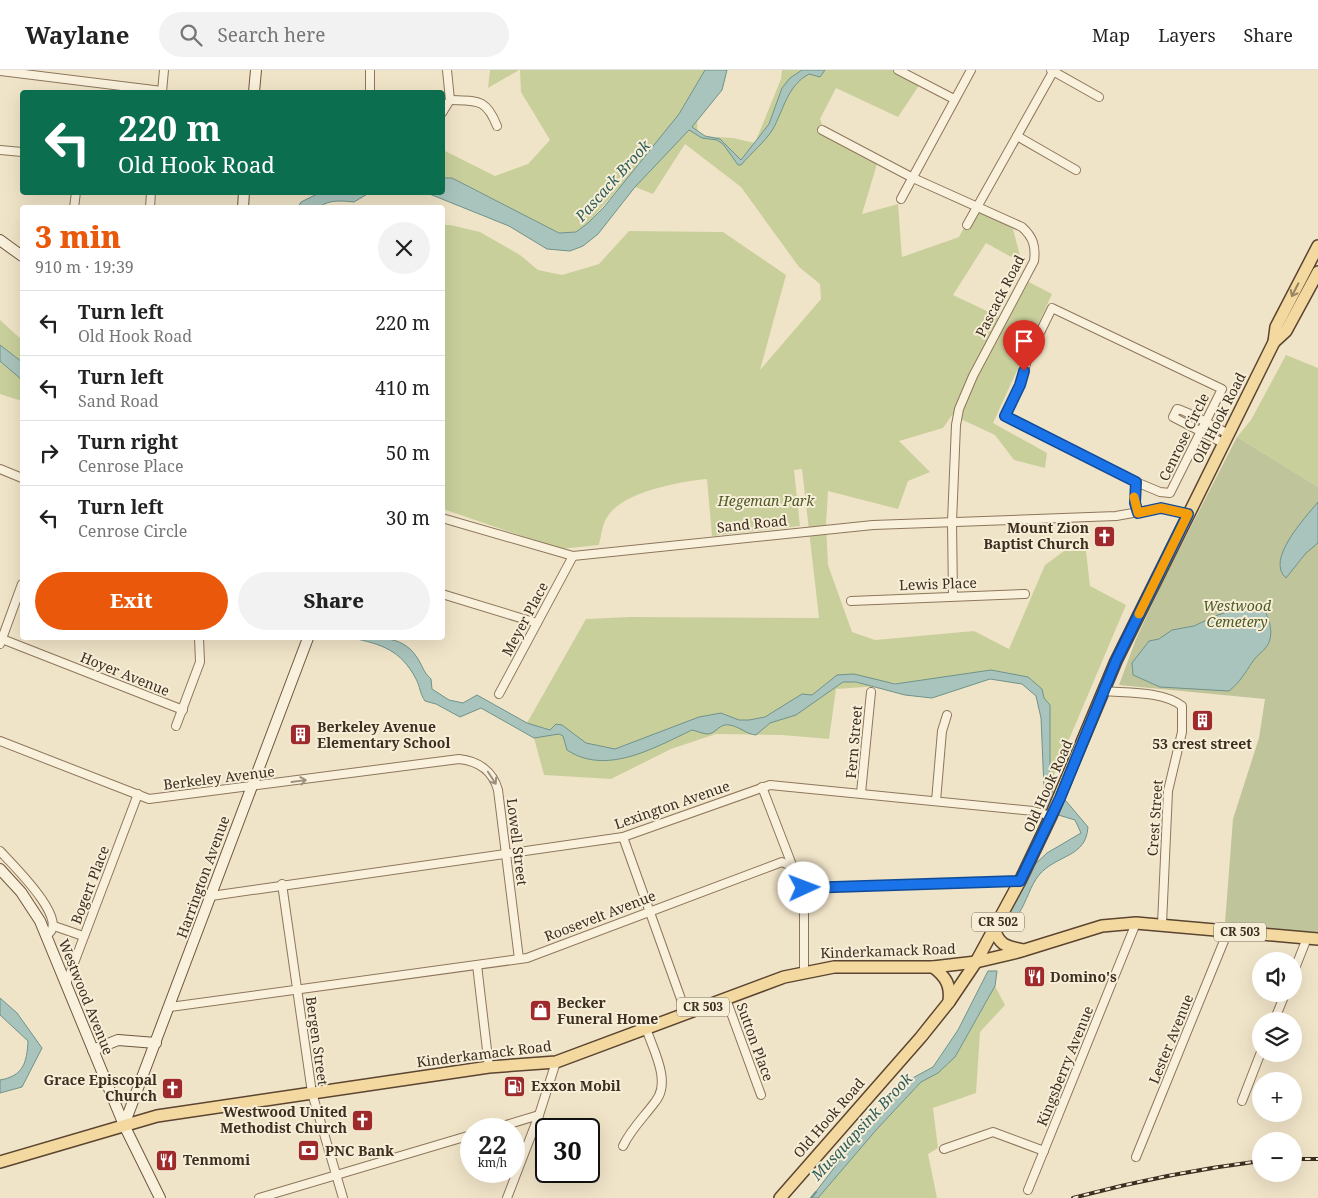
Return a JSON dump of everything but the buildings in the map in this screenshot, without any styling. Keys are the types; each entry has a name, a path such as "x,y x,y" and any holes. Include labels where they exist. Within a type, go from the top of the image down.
{"main road":[{"name":"Old Hook Road","path":"780,1198 949,1002 976,962 1020,881 1061,795 1116,661 1274,342 1276,327 1318,246"},
{"name":"Old Hook Road","path":"1274,342 1286,331 1318,272"},
{"name":"Kinderkamack Road","path":"0,1162 157,1116 489,1067 556,1062 686,1013 804,972 854,966 933,966 976,962 1025,950 1102,926 1136,923 1312,938"},
{"path":"994,928 998,940 1007,946 1025,950"},
{"path":"933,966 947,980 950,990 949,1002"}],"street":[{"path":"162,90 164,70"},
{"path":"254,90 256,70"},
{"path":"370,70 370,90"},
{"path":"445,108 450,100 447,70"},
{"path":"898,70 954,99"},
{"path":"901,199 971,70"},
{"path":"967,225 1053,70 1099,97"},
{"path":"0,71 147,90"},
{"path":"450,100 482,103 491,111 497,126"},
{"name":"Pascack Road","path":"822,130 913,178 1022,227 1030,234 1036,251 1034,261 973,376 959,409 956,425 952,522 953,596"},
{"path":"1017,136 1076,170"},
{"path":"0,150 20,152"},
{"path":"0,240 20,255"},
{"name":"Cenrose Circle","path":"1052,308 1222,389 1203,427 1170,493 1160,492 1136,482 1005,416 1020,385 1028,357 1052,308"},
{"path":"1203,427 1225,438"},
{"path":"0,469 20,477"},
{"path":"1136,482 1134,497 1138,513"},
{"name":"Sand Road","path":"445,519 573,556 846,527 1138,513 1161,508 1188,514"},
{"name":"Meyer Place","path":"499,694 573,556"},
{"path":"1,641 20,589"},
{"name":"Lewis Place","path":"851,602 1025,594"},
{"path":"445,595 537,623"},
{"path":"176,726 200,662 199,640"},
{"name":"Harrington Avenue","path":"124,1125 170,1007 250,787 307,640"},
{"name":"Hoyer Avenue","path":"1,641 182,710"},
{"name":"Crest Street","path":"1104,691 1134,694 1177,702 1182,706 1182,732 1168,791 1162,924"},
{"name":"Fern Street","path":"861,793 871,692"},
{"path":"936,801 942,731 947,715"},
{"name":"Berkeley Avenue","path":"0,742 149,799 450,760"},
{"name":"Lowell Street","path":"450,760 475,762 493,778 498,790 519,959"},
{"name":"Lexington Avenue","path":"211,896 282,884 623,837 762,787 779,785 1033,811 1051,816"},
{"path":"762,787 792,865 801,874 804,888 804,972"},
{"name":"Bogert Place","path":"66,984 138,794"},
{"path":"623,837 686,1013"},
{"path":"0,851 44,903 54,926 53,931 46,935"},
{"name":"Roosevelt Avenue","path":"170,1007 519,959 775,863 792,865"},
{"name":"Westwood Avenue","path":"0,869 30,905 46,935 124,1125 160,1198"},
{"path":"804,888 1020,881"},
{"name":"Bergen Street","path":"282,884 312,1093 343,1198"},
{"name":"Kingsberry Avenue","path":"1028,1190 1136,923"},
{"path":"54,926 83,936"},
{"name":"Lester Avenue","path":"1136,1157 1228,931"},
{"path":"1302,956 1312,938"},
{"path":"477,965 489,1067"},
{"name":"Sutton Place","path":"726,999 761,1094"},
{"path":"623,1146 632,1129 657,1100 661,1089 661,1074 646,1028"},
{"path":"93,1050 118,1040 156,1043"},
{"path":"507,1198 539,1115 556,1062"},
{"path":"1242,1101 1257,1062"},
{"path":"525,1119 539,1115"},
{"path":"944,1148 993,1132 1044,1151"},
{"path":"259,1198 460,1138"}],"green space":[{"path":"490,70 519,70 488,88"},
{"name":"Hegeman Park","path":"520,70 705,70 695,90 698,136 733,138 755,143 781,79 782,70 894,70 920,84 898,117 836,88 820,119 827,138 877,164 862,214 898,204 902,257 959,237 975,207 1013,229 1022,263 986,243 953,295 1006,320 1027,281 1052,294 993,423 1047,453 1045,468 1014,460 995,435 952,415 943,428 899,441 930,472 908,481 898,509 828,491 826,525 828,565 852,632 875,640 974,631 1009,649 1045,565 1064,551 1086,551 1090,586 1126,605 1051,782 1042,689 991,670 901,684 875,680 880,686 836,689 829,739 782,735 716,734 671,749 611,779 544,775 534,738 527,723 586,619 630,617 819,618 802,469 794,470 800,526 712,536 707,479 651,490 636,495 624,502 613,510 606,519 599,545 560,549 445,510 445,225 480,232 520,255 538,270 562,275 599,264 629,231 723,232 786,275 760,370 821,299 820,284 799,267 741,187 685,144 653,194 635,187 618,189 588,223 576,232 559,233 452,178 445,178 445,151 495,176 528,164 550,140 521,92"},
{"path":"0,320 20,338 20,400 0,394"},
{"path":"1286,355 1318,368 1318,487 1237,437 1251,420"},
{"name":"Westwood Cemetery","path":"1237,437 1318,487 1318,939 1228,931 1225,923 1233,819 1259,738 1265,699 1119,685 1136,639 1164,579"},
{"path":"995,986 1005,1005 980,1032 976,1093 933,1108 938,1148 928,1154 937,1198 818,1198 877,1129 921,1082 938,1073 955,1057"}],"water":[{"path":"705,70 727,70 722,90 692,127 705,136 720,139 741,160 769,124 782,88 790,78 802,70 825,70 820,77 809,74 796,85 787,98 770,134 741,165 738,165 723,144 717,140 702,138 689,130 635,187 598,234 583,246 570,251 547,249 509,226 432,195 445,195 445,178 452,178 559,233 576,232 604,207 679,114"},
{"path":"315,195 366,195 354,202 336,201 323,205 299,205 301,202"},
{"path":"0,345 20,360 20,378 0,361"},
{"path":"1318,502 1318,543 1306,553 1286,578 1281,570 1280,561 1283,550 1297,528"},
{"path":"1251,604 1261,605 1270,625 1271,636 1265,648 1229,691 1160,687 1133,675 1132,663 1149,641 1159,639 1172,630 1194,626 1215,616"},
{"path":"360,640 391,640 403,644 410,649 431,679 432,689 449,700 463,703 477,695 527,723 550,730 556,724 562,725 586,743 615,749 699,717 721,713 739,720 765,717 802,694 812,695 837,675 854,674 895,684 991,670 1028,677 1042,689 1044,698 1050,705 1050,780 1053,792 1066,801 1088,827 1086,837 1082,845 1070,855 1046,868 1039,875 1018,915 1008,927 1001,924 1032,867 1047,853 1081,833 1075,820 1045,811 1041,718 1036,696 1022,684 990,679 932,698 905,695 856,682 843,682 796,715 770,723 756,735 737,727 723,725 708,734 692,730 646,751 630,756 614,760 598,760 582,757 567,750 563,736 559,734 534,738 481,708 460,717 436,704 425,701 417,682 404,661 389,650"},
{"path":"988,971 997,971 995,986 955,1057 938,1073 921,1082 877,1129 818,1198 811,1198 853,1143 907,1081 933,1067 958,1030"},
{"path":"0,998 17,1013 42,1048 22,1087 0,1093 0,1080 19,1072 25,1062 28,1041 0,1015"}],"waterway":[{"name":"Musquapsink Brook","path":"811,1198 816,1192"}],"railway":[{"path":"1302,1159 1318,1159"},
{"path":"1073,1198 1167,1176 1252,1162"}],"slow traffic":[{"path":"1134,497 1138,513 1161,508 1177,510 1188,514 1139,614"}],"place":[{"name":"Mount Zion Baptist Church","path":"1105,536"},
{"name":"53 crest street","path":"1202,721"},
{"name":"Berkeley Avenue Elementary School","path":"301,735"},
{"name":"Domino's","path":"1034,977"},
{"name":"Becker Funeral Home","path":"541,1011"},
{"name":"Exxon Mobil","path":"515,1086"},
{"name":"Grace Episcopal Church","path":"173,1088"},
{"name":"Westwood United Methodist Church","path":"363,1120"},
{"name":"PNC Bank","path":"309,1151"},
{"name":"Tenmomi","path":"167,1160"}],"route":[{"path":"804,888 1020,881 1060,798 1116,661 1188,514 1177,510 1161,508 1138,513 1134,491 1136,482 1005,416 1020,385 1024,371"}],"water label":[{"name":"Pascack Brook","path":"613,181"}]}
